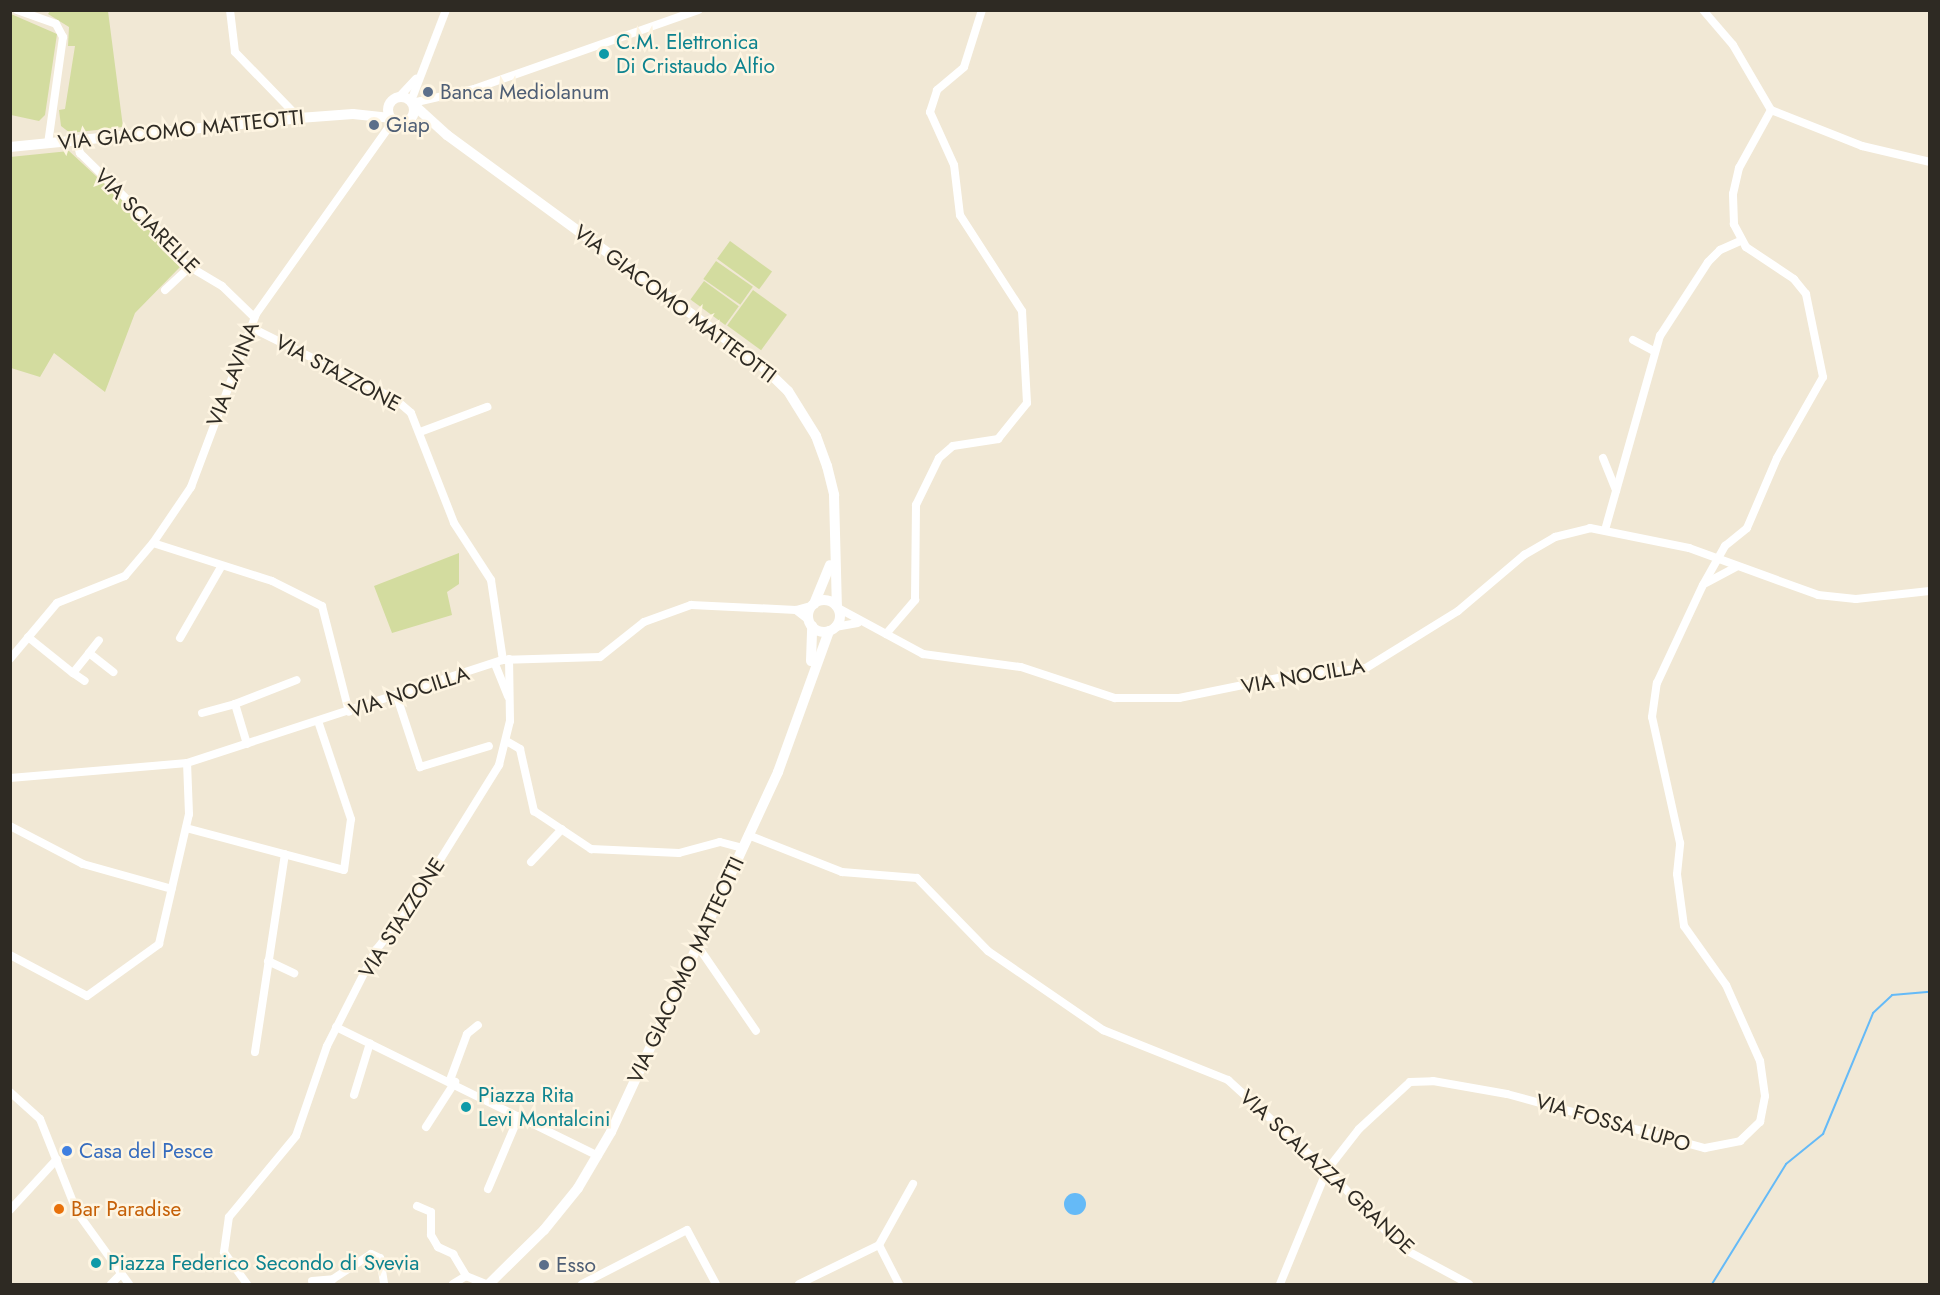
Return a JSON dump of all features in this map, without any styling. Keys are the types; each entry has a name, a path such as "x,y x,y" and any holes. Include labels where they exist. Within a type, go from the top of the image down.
{"main road":[{"path":"392,119 395,100"},
{"path":"352,114 395,100 412,103 447,135"},
{"path":"406,123 414,116 412,103"},
{"name":"VIA GIACOMO MATTEOTTI","path":"10,147 352,114"},
{"path":"352,114 426,124 447,135"},
{"name":"VIA GIACOMO MATTEOTTI","path":"447,135 759,363 788,391 816,436 834,495 833,556 837,607 832,629 748,835 598,1156 544,1230 487,1284"},
{"path":"807,692 813,605 833,556"},
{"path":"813,605 828,600 837,607"},
{"path":"810,623 832,629"}],"street":[{"path":"18,10 56,24 63,37 48,144"},
{"path":"230,10 235,52 299,118"},
{"path":"446,10 420,75 412,103 474,89 698,10"},
{"path":"886,634 917,593 916,505 939,458 953,446 998,439 1027,403 1022,312 960,215 954,165 930,112 937,90 964,67 982,10"},
{"path":"1703,10 1733,45 1771,110 1862,146 1929,162"},
{"path":"395,100 420,75"},
{"path":"1605,530 1654,351 1708,262 1720,250 1742,240 1732,211 1735,181 1751,139 1771,110"},
{"name":"VIA LAVINA","path":"28,637 61,600 125,576 153,543 191,487 254,317 392,119"},
{"name":"VIA SCIARELLE","path":"76,140 80,153 190,267 227,290 254,317"},
{"name":"VIA FOSSA LUPO","path":"1280,1284 1327,1170 1398,1089 1421,1080 1507,1094 1705,1148 1740,1141 1760,1122 1765,1096 1760,1061 1726,986 1684,926 1677,874 1680,843 1652,717 1657,683 1703,585 1717,558 1747,528 1777,458 1822,377 1809,302 1801,286 1742,240"},
{"path":"165,290 190,267"},
{"name":"VIA STAZZONE","path":"247,1284 224,1252 229,1216 296,1136 336,1027 376,950 412,905 498,765 508,742 510,703 491,580 454,523 420,432 395,399 250,327"},
{"path":"1633,340 1654,351"},
{"path":"420,432 487,407"},
{"path":"1603,458 1616,492"},
{"name":"VIA NOCILLA","path":"837,607 859,623 886,634 923,654 1021,667 1115,698 1194,698 1282,677 1366,668 1458,611 1524,555 1573,531 1605,530 1717,558 1736,567 1832,597 1929,591"},
{"path":"153,543 220,567 272,581 322,606 349,712"},
{"path":"180,638 220,567"},
{"path":"1703,585 1736,567"},
{"name":"VIA NOCILLA","path":"10,778 187,763 397,697 502,661 600,657 644,622 700,603 796,610 813,605"},
{"path":"796,610 810,623"},
{"path":"832,629 859,623"},
{"path":"10,659 28,637 85,681"},
{"path":"73,673 99,640"},
{"path":"89,653 113,672"},
{"path":"502,661 510,703"},
{"path":"202,713 235,704 297,680"},
{"path":"397,697 420,767 489,747"},
{"path":"235,704 247,744"},
{"path":"186,828 344,870 351,819 318,721"},
{"path":"508,742 520,748 532,808 596,851 679,853 720,842 742,848"},
{"path":"10,955 87,996 159,944 186,828 190,801 187,763"},
{"path":"10,826 83,864 172,889"},
{"path":"531,862 562,829"},
{"name":"VIA SCALAZZA GRANDE","path":"748,835 842,872 917,878 988,951 1103,1030 1228,1080 1327,1170 1402,1248 1469,1284"},
{"path":"255,1052 285,854"},
{"path":"697,945 756,1031"},
{"path":"268,961 294,973"},
{"path":"426,1127 453,1081 467,1034 478,1025"},
{"path":"336,1027 453,1081 598,1156"},
{"path":"354,1095 370,1042"},
{"path":"10,1092 40,1119 77,1212 129,1284"},
{"path":"488,1189 519,1116"},
{"path":"10,1210 57,1159"},
{"path":"800,1284 879,1245 913,1184"},
{"path":"417,1206 431,1212 431,1235 438,1247 453,1254 466,1276 487,1284"},
{"path":"582,1284 687,1230 716,1284"},
{"path":"879,1245 899,1284"},
{"path":"312,1281 333,1279 371,1254 380,1258 384,1284"},
{"path":"111,1284 121,1274"},
{"path":"453,1284 466,1276"}],"green space":[{"path":"50,11 108,11 123,127 70,133 61,126 59,110 65,109 75,46 68,46 69,27 48,14"},
{"path":"11,14 57,34 45,115 39,121 11,115"},
{"path":"69,151 164,239 162,250 180,267 135,313 105,392 54,353 40,377 11,368 10,157"},
{"path":"730,241 772,272 759,289 717,259"},
{"path":"716,261 753,287 740,305 703,279"},
{"path":"704,281 739,306 725,325 690,300"},
{"path":"753,290 787,315 761,350 727,326"},
{"path":"459,553 459,584 447,592 452,615 392,633 374,586"}],"water":[{"path":"1075,1193 1083,1196 1086,1204 1083,1212 1075,1215 1067,1212 1064,1204 1067,1196"}],"waterway":[{"path":"1712,1284 1786,1164 1823,1134 1873,1013 1892,995 1930,992"}],"place":[{"name":"C.M. Elettronica Di Cristaudo Alfio","path":"604,54"},
{"name":"Banca Mediolanum","path":"428,92"},
{"name":"Giap","path":"374,125"},
{"name":"Piazza Rita Levi Montalcini","path":"466,1107"},
{"name":"Casa del Pesce","path":"67,1151"},
{"name":"Bar Paradise","path":"59,1209"},
{"name":"Piazza Federico Secondo di Svevia","path":"96,1263"},
{"name":"Esso","path":"544,1265"}]}
